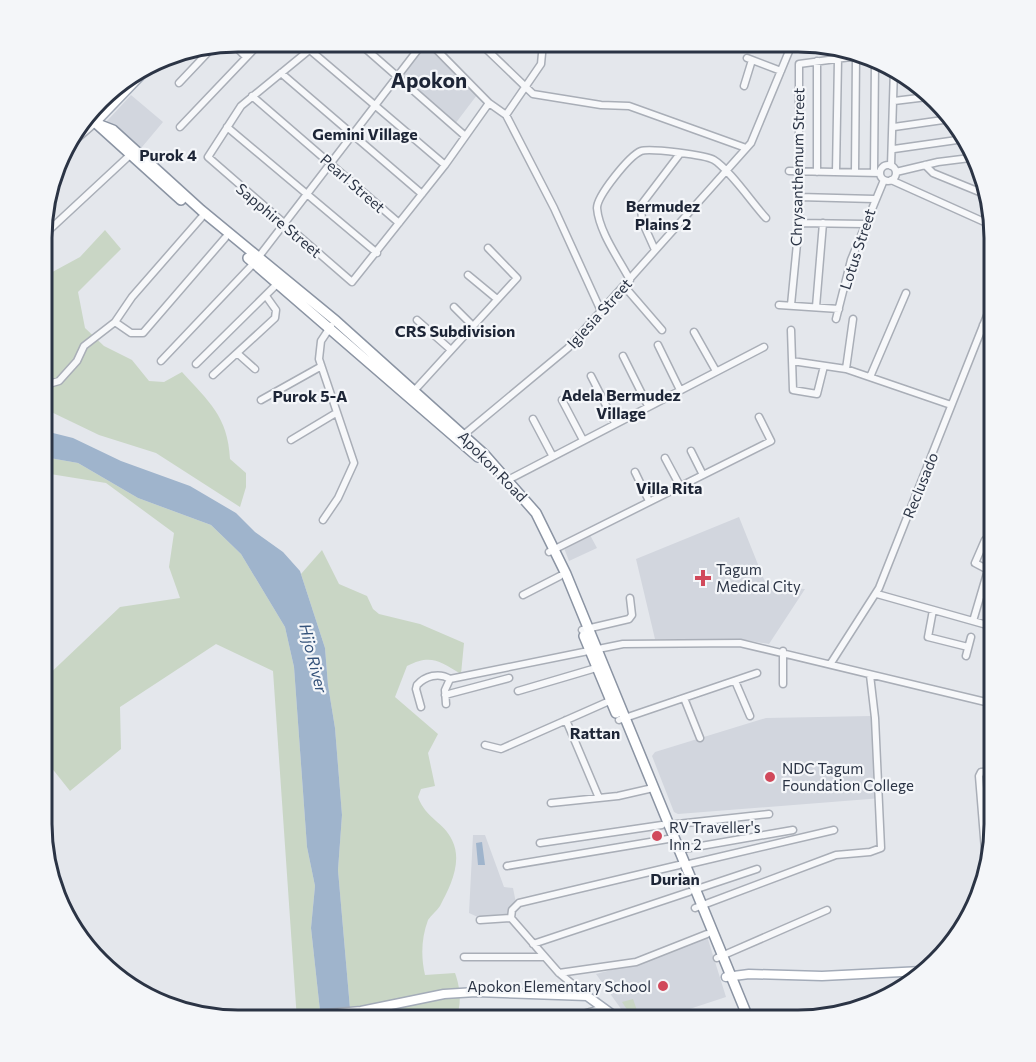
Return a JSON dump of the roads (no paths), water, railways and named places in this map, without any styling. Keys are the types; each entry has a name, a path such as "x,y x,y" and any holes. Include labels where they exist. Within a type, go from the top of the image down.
{"highway":[{"name":"Apokon Road","path":"95,121 113,130 256,260 333,324 461,437 506,481 532,516 552,550 613,700"},
{"name":"Apokon Road","path":"94,122 201,218 256,260"},
{"name":"Apokon Road","path":"552,550 560,576 585,629"},
{"name":"Apokon Road","path":"592,649 596,668 622,719 665,825 678,850 691,891 744,1009"},
{"name":"Apokon Road","path":"665,825 668,839 682,865"},
{"name":"Apokon Road","path":"698,907 706,934 720,957"}],"main road":[{"path":"729,976 822,976 910,972"},
{"path":"373,1009 458,993 587,996 605,1008"}],"street":[{"path":"241,52 246,57"},
{"path":"180,127 251,52"},
{"path":"307,52 252,96 236,111 227,127 377,253 445,165 464,135 489,103"},
{"path":"312,52 445,165"},
{"path":"369,52 464,135"},
{"path":"160,361 256,260 351,133 415,52"},
{"path":"439,52 489,103 506,115 554,208 601,311"},
{"path":"489,52 534,94 549,98 630,106 746,148"},
{"path":"506,115 541,64 542,52"},
{"name":"Iglesia Street","path":"461,437 556,360 746,148 757,131 789,52"},
{"path":"179,83 204,56"},
{"path":"817,172 817,62 842,58"},
{"path":"744,86 749,59 781,71"},
{"path":"836,172 838,59"},
{"name":"Chrysanthemum Street","path":"791,305 800,197 799,64 817,62"},
{"path":"855,172 857,62"},
{"path":"875,70 877,173"},
{"path":"281,73 422,194"},
{"path":"893,169 894,80"},
{"name":"Pearl Street","path":"252,96 399,223"},
{"path":"894,101 919,98"},
{"path":"894,127 941,120"},
{"name":"Sapphire Street","path":"227,127 208,157 352,282 377,253"},
{"path":"894,149 955,140"},
{"path":"630,280 601,222 598,201 635,155 648,150 709,158 725,171 766,218"},
{"path":"53,226 130,155"},
{"path":"655,250 642,221 641,205 679,155"},
{"path":"877,173 882,168 893,169 965,159"},
{"path":"925,165 933,173 977,191"},
{"name":"Lotus Street","path":"836,319 851,260 864,224 874,199 893,169"},
{"path":"789,171 877,173 888,180 982,220"},
{"path":"800,197 874,199"},
{"path":"52,383 58,381 77,361 84,346 115,322 138,289 201,218"},
{"path":"799,222 864,224"},
{"path":"816,307 823,223"},
{"path":"115,322 131,333 143,333 225,238"},
{"path":"411,394 517,278 488,248"},
{"path":"468,275 497,299"},
{"path":"196,364 280,280"},
{"path":"624,286 662,330"},
{"path":"870,377 906,293"},
{"path":"213,375 276,315 276,310 266,296"},
{"path":"779,305 839,309"},
{"path":"454,307 473,326"},
{"path":"846,369 853,319"},
{"path":"417,320 451,350"},
{"path":"323,520 338,498 354,463 320,367 319,347 333,324"},
{"name":"Reclusado","path":"831,663 876,594 983,325"},
{"path":"791,330 791,388 795,392 818,393 824,366"},
{"path":"694,332 716,371"},
{"path":"658,345 680,390"},
{"path":"506,481 552,455 764,347"},
{"path":"237,352 255,369"},
{"path":"623,356 648,406"},
{"path":"792,361 846,369 951,405"},
{"path":"261,400 320,367"},
{"path":"591,376 615,423"},
{"path":"562,400 582,440"},
{"path":"291,440 336,413"},
{"path":"552,550 771,441 759,417"},
{"path":"533,419 552,455"},
{"path":"691,451 703,475"},
{"path":"665,458 680,486"},
{"path":"635,472 650,501"},
{"path":"983,546 975,563 983,567"},
{"path":"523,595 560,576"},
{"path":"973,621 983,593"},
{"path":"876,594 983,624"},
{"path":"585,629 629,619 632,615 630,598"},
{"path":"933,610 928,637 968,647"},
{"path":"966,656 971,637"},
{"path":"421,707 416,689 421,681 433,676 443,675 450,679 592,649 641,643 740,643 783,651 870,675 983,701"},
{"path":"783,651 783,684"},
{"path":"518,692 596,668"},
{"path":"622,719 758,673"},
{"path":"698,907 836,855 870,852 881,848 875,718 870,675"},
{"path":"445,695 509,678"},
{"path":"446,704 445,695 450,679"},
{"path":"735,681 750,716"},
{"path":"684,698 700,738"},
{"path":"485,745 501,748 613,700"},
{"path":"566,720 599,798"},
{"path":"983,772 978,780 983,830"},
{"path":"551,803 650,789"},
{"path":"540,843 665,825 769,814"},
{"path":"587,996 559,973 511,918 512,910 519,903 834,830"},
{"path":"678,850 793,831"},
{"path":"507,866 668,839"},
{"path":"533,944 757,869"},
{"path":"720,957 828,910"},
{"path":"480,920 511,918"},
{"path":"559,973 636,962 706,934"},
{"path":"464,957 544,957"}],"water":[{"name":"Hijo River","path":"52,433 73,438 121,461 190,486 236,513 255,532 283,552 300,571 325,648 335,728 342,815 338,870 350,1009 320,1009 311,928 315,886 307,847 294,667 285,627 241,554 211,525 138,498 78,463 52,458"},
{"path":"482,842 485,865 478,865 476,843"}],"place":[{"name":"Tagum Medical City","path":"703,578"},
{"name":"NDC Tagum Foundation College","path":"770,777"},
{"name":"RV Traveller's Inn 2","path":"657,836"},
{"name":"Apokon Elementary School","path":"663,986"}],"district":[{"name":"Apokon","path":"429,79"},
{"name":"Gemini Village","path":"365,133"},
{"name":"Purok 4","path":"168,154"},
{"name":"Bermudez Plains 2","path":"663,214"},
{"name":"CRS Subdivision","path":"455,330"},
{"name":"Purok 5-A","path":"310,395"},
{"name":"Adela Bermudez Village","path":"621,403"},
{"name":"Villa Rita","path":"669,487"},
{"name":"Rattan","path":"595,732"},
{"name":"Durian","path":"675,878"}]}
